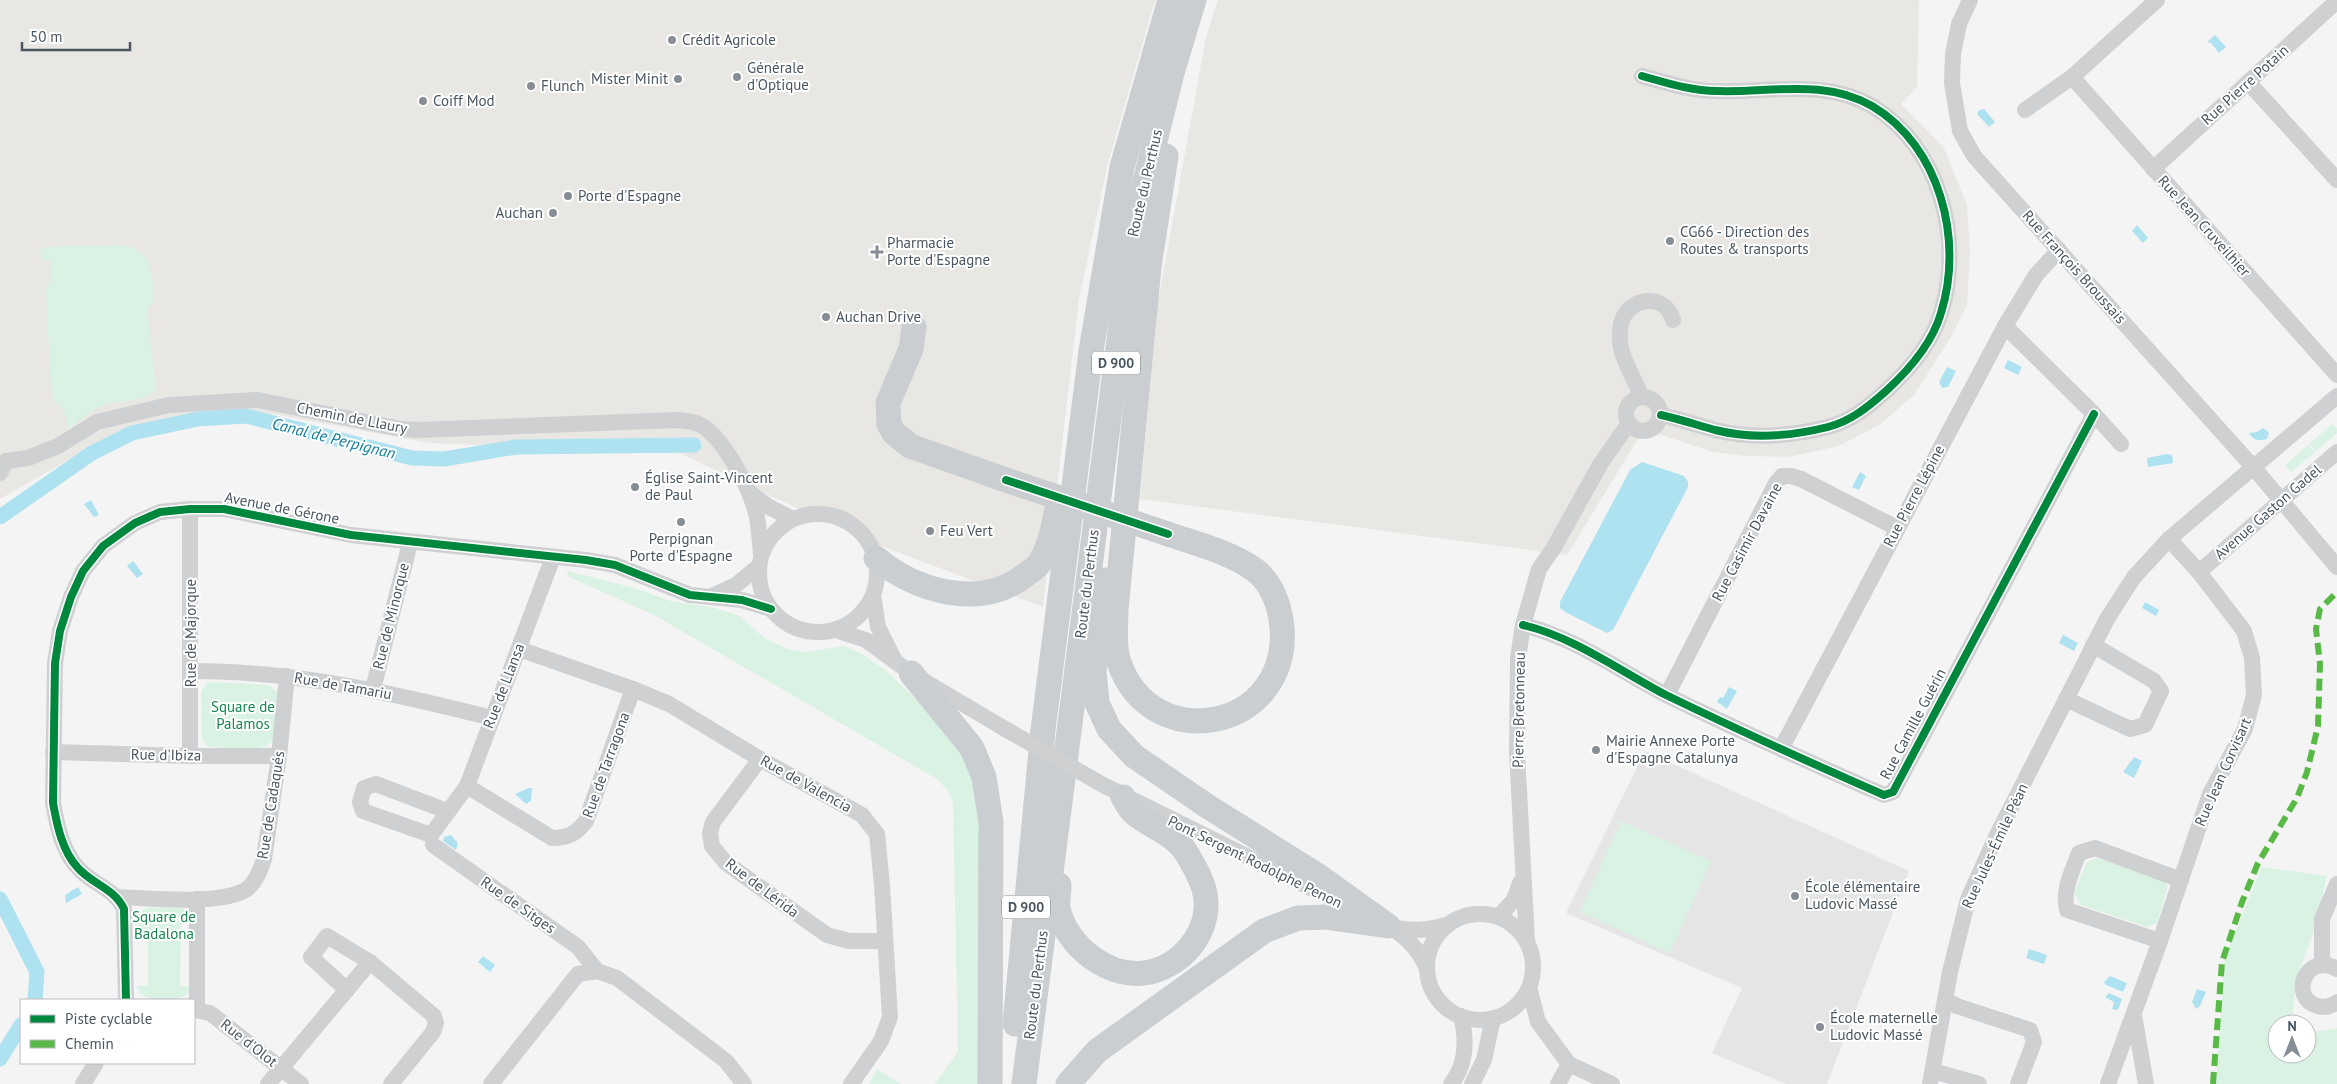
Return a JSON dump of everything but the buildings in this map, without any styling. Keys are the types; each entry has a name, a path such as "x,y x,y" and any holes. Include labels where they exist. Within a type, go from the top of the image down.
{"main road":[{"path":"1131,136 1162,0"},
{"name":"Route du Perthus","path":"1011,1084 1019,978 1054,637 1091,351 1122,167 1170,0"},
{"name":"Route du Perthus","path":"1024,1084 1133,230 1170,83 1194,0"},
{"path":"1206,0 1170,131 1141,274 1094,672 1097,703 1109,729 1134,756 1206,806 1317,875 1388,926"},
{"path":"914,327 911,349 888,403 889,424 894,433 910,446 1006,480 1168,534 1239,560 1256,572 1273,593 1280,609 1282,635 1280,662 1272,680 1260,695 1246,707 1226,717 1206,721 1182,720 1148,704 1132,688 1118,662 1116,650 1116,610 1149,266 1170,131"},
{"path":"876,558 895,574 915,584 935,590 977,594 1010,587 1038,565 1052,538 1081,345 1122,167"},
{"path":"902,666 972,748 984,777 991,822 990,1084"},
{"path":"1070,732 1058,907 1067,929 1084,952 1103,964 1127,972 1150,972 1174,962 1196,941 1206,919 1204,890 1190,858 1170,834 1133,812 1114,792"},
{"path":"1068,1084 1097,1051 1264,931 1298,918 1326,917 1388,926"}],"street":[{"name":"Rue François Broussais","path":"1970,0 1959,24 1953,54 1952,83 1960,131 1974,156 2254,468 2337,566"},
{"path":"2025,110 2072,76 2157,0"},
{"name":"Rue Pierre Potain","path":"2153,169 2249,83 2337,0"},
{"path":"1642,76 1682,87 1714,91 1813,88 1849,94 1873,106 1901,128 1924,160 1940,194 1949,228 1947,282 1941,313 1925,347 1901,378 1863,411 1829,426 1792,434 1753,435 1716,430 1661,415"},
{"name":"Rue Jean Cruveilhier","path":"2072,76 2337,375"},
{"path":"2249,83 2337,180"},
{"name":"Rue Pierre Lépine","path":"1781,749 2005,326 2036,275 2059,250"},
{"path":"1641,396 1636,381 1624,359 1619,336 1623,318 1633,307 1652,300 1666,306 1670,310 1673,320"},
{"path":"2005,326 2094,414 2121,444"},
{"path":"1641,396 1651,398 1658,405 1661,415 1657,425 1648,431 1637,430 1629,423 1626,412 1630,402 1641,396"},
{"path":"2254,468 2337,396"},
{"name":"Chemin de Llaury","path":"0,473 6,461 28,458 58,446 97,422 169,405 258,400 401,429 417,430 677,420 697,423 713,435 749,492 757,518 760,561"},
{"name":"Rue Camille Guérin","path":"1524,625 1546,630 1666,695 1781,749 1884,795 1893,792 2094,414"},
{"name":"Pierre Bretonneau","path":"1527,942 1518,782 1518,658 1524,625 1538,569 1553,550 1601,463 1629,423"},
{"name":"Avenue Gaston Gadel","path":"2199,572 2282,502 2337,452"},
{"name":"Rue Jules-Émile Péan","path":"1979,1084 1932,1078 1957,936 1968,899 2093,645 2134,577 2169,539 2254,468"},
{"name":"Rue Casimir Davaine","path":"1666,695 1776,483 1782,476 1800,479 1897,528"},
{"name":"Chemin de Llaury","path":"749,492 769,507 793,519"},
{"name":"Avenue de Gérone","path":"118,897 78,868 66,849 57,825 53,803 55,663 58,639 71,597 83,571 103,546 135,523 160,512 190,509 224,509 332,532 615,565 690,595 742,600 771,609"},
{"name":"Rue de Majorque","path":"190,509 192,671 190,756"},
{"path":"710,597 736,585 760,561 773,534 793,519 815,514 836,516 854,526 868,541 876,558 877,576 874,595 878,627 902,666"},
{"name":"Rue Jean Corvisart","path":"2108,1084 2160,941 2210,794 2245,729 2254,695 2252,658 2244,631 2199,572 2169,539"},
{"name":"Rue de Minorque","path":"372,689 410,542"},
{"name":"Rue de Llansa","path":"448,811 376,784 364,788 360,802 363,811 431,835 467,786 553,557"},
{"path":"760,561 760,589 771,609 788,625 811,632 835,630 851,622 864,610 874,595"},
{"name":"Pont Sergent Rodolphe Penon","path":"835,630 866,640 902,666 1000,726 1114,792 1388,926 1421,954 1426,967"},
{"path":"2066,699 2130,729 2145,725 2161,691 2154,681 2093,645"},
{"name":"Rue de Valencia","path":"519,649 633,688 668,704 760,759 862,815 877,834 890,1017 881,1041 851,1084"},
{"name":"Rue de Tamariu","path":"192,671 287,676 372,689 492,718"},
{"name":"Rue de Cadaqués","path":"118,897 197,899 229,896 248,888 259,873 264,859 279,756 287,676"},
{"name":"Rue de Tarragona","path":"467,786 552,838 564,838 578,832 586,821 633,688"},
{"name":"Rue d'Ibiza","path":"53,752 190,756 279,756"},
{"name":"Rue de Lérida","path":"760,759 713,822 710,833 712,846 726,863 827,936 849,941 884,942"},
{"name":"Rue de Sitges","path":"433,845 578,946 597,971"},
{"path":"2160,941 2067,910 2064,898 2074,866 2079,853 2095,848 2181,880"},
{"name":"Pierre Bretonneau","path":"1498,917 1514,900 1522,878"},
{"path":"2337,884 2322,919 2329,966 2315,966 2306,975 2303,988 2308,1000 2320,1006 2327,1007 2337,1002"},
{"path":"118,897 124,909 126,999"},
{"path":"196,1010 197,899"},
{"path":"1529,987 1520,1001 1508,1011 1493,1018 1477,1020 1461,1016 1447,1008 1436,997 1429,983 1426,967 1429,951 1435,937 1446,925 1458,918 1471,914 1498,917 1513,925 1527,942 1532,964 1529,987 1538,1022 1569,1064 1612,1084"},
{"name":"Pont Sergent Rodolphe Penon","path":"1388,926 1417,931 1446,925"},
{"path":"347,990 311,957 327,936 370,962 434,1016 436,1023 434,1032 391,1084"},
{"path":"268,1084 370,962"},
{"path":"492,1084 578,974 597,971 617,978 718,1055 744,1084"},
{"path":"1945,1000 1957,1006 2030,1030 2034,1042 2018,1084"},
{"name":"Rue d'Olot","path":"196,1010 210,1013 301,1084"},
{"path":"1508,1011 1538,1022"},
{"path":"2134,1012 2146,1084"},
{"path":"1452,1084 1464,1058 1466,1035 1461,1016"},
{"path":"1472,1084 1484,1060 1493,1018"},
{"path":"83,1084 95,1064"},
{"path":"1558,1084 1569,1064"}],"shaded area":[{"name":"Porte d'Espagne","path":"0,0 1155,0 1108,163 1079,299 1043,607 868,541 679,453 429,443 225,405 121,430 0,499"},
{"path":"1218,0 1919,0 1917,87 1901,104 1944,148 1967,205 1970,252 1967,305 1952,335 1914,395 1879,425 1839,446 1788,457 1745,456 1713,452 1644,429 1567,555 1140,499 1158,302 1206,37"},
{"path":"1645,751 1909,871 1827,1084 1786,1084 1712,1053 1742,988 1566,913"}],"green space":[{"path":"125,245 141,253 150,267 152,275 154,302 147,308 156,388 146,397 111,403 100,407 68,429 64,411 55,401 51,389 46,288 50,283 51,260 44,261 39,251 45,247"},
{"path":"2333,424 2337,429 2337,433 2316,451 2309,444"},
{"path":"2308,445 2315,452 2291,472 2285,465"},
{"path":"568,571 634,588 671,601 715,608 740,616 764,638 788,649 806,652 844,646 860,653 885,670 944,725 964,750 974,780 980,823 982,1084 935,1084 958,1052 953,803 948,791 937,779 654,615 567,576"},
{"name":"Square de Palamos","path":"211,682 268,685 277,692 274,739 268,744 253,749 209,747 202,740 201,692 206,684"},
{"path":"1621,821 1711,861 1670,953 1580,912"},
{"path":"2097,858 2164,881 2168,886 2157,923 2148,927 2081,905 2074,893 2087,862"},
{"path":"2262,867 2327,876 2315,928 2295,982 2293,1014 2267,1014 2267,1064 2317,1064 2317,1031 2337,1028 2337,1084 2216,1084 2225,956"},
{"name":"Square de Badalona","path":"181,907 190,913 192,921 181,921 180,986 192,986 186,995 179,998 152,999 139,992 137,986 148,986 148,934 137,933 137,917 144,909"},
{"path":"877,1069 901,1084 869,1084"}],"water":[{"path":"2215,35 2226,47 2219,53 2211,43 2207,42"},
{"path":"1984,109 1995,122 1989,127 1977,114 1979,110"},
{"path":"2137,225 2148,238 2143,243 2132,231"},
{"path":"2008,360 2022,367 2018,375 2004,368"},
{"path":"1947,367 1956,371 1948,387 1942,388 1939,382"},
{"path":"2263,428 2269,433 2267,439 2257,440 2249,433 2257,432"},
{"path":"2167,454 2172,455 2173,463 2148,467 2147,458"},
{"path":"1642,462 1684,476 1688,482 1688,487 1613,630 1607,633 1565,612 1560,608 1560,602 1630,470"},
{"path":"1860,472 1866,476 1859,490 1852,487"},
{"path":"91,500 99,515 94,517 84,504"},
{"path":"133,561 143,574 137,578 127,566"},
{"path":"2145,602 2159,610 2156,616 2142,608"},
{"path":"2063,635 2078,643 2074,651 2059,643"},
{"path":"1729,687 1737,691 1727,709 1717,702 1720,697 1723,698"},
{"path":"2134,757 2142,761 2134,778 2123,772"},
{"path":"532,788 531,801 526,804 515,794"},
{"path":"451,835 458,843 456,850 443,841 444,837"},
{"path":"78,887 82,894 66,903 65,895"},
{"path":"2029,949 2047,955 2044,964 2026,958"},
{"path":"483,956 495,965 490,972 478,962"},
{"path":"2110,976 2127,983 2123,992 2106,985 2104,982"},
{"path":"2197,989 2206,992 2200,1006 2196,1009 2192,1002"},
{"path":"2109,993 2122,999 2118,1010 2112,1009 2114,1002 2105,997"}],"waterway":[{"name":"Canal de Perpignan","path":"0,517 92,453 132,433 198,419 246,416 412,458 444,459 516,447 694,445"},
{"name":"Canal de Perpignan","path":"0,899 37,972 35,999"},
{"name":"Canal de Perpignan","path":"0,1059 20,1027"}],"marked path":[{"path":"2213,1084 2222,962 2242,902 2258,863 2297,798 2307,772 2318,726 2320,664 2316,629 2320,609 2337,592"}],"cycle path":[{"path":"1642,76 1707,91 1816,89 1854,97 1872,106 1895,123 1915,145 1930,170 1941,197 1947,226 1949,255 1947,285 1941,313 1926,346 1895,383 1873,403 1852,417 1828,427 1814,430 1786,434 1743,435 1715,430 1661,415"},
{"path":"1523,625 1542,630 1579,646 1666,695 1802,759 1884,795 1893,792 2094,414"},
{"path":"1006,480 1168,534"},
{"path":"126,999 124,909 115,896 90,878 72,861 64,846 56,820 53,803 55,663 60,631 71,597 83,571 103,546 135,523 160,512 190,509 224,509 351,535 586,560 615,565 690,595 742,600 771,609"}],"place":[{"name":"Crédit Agricole","path":"672,40"},
{"name":"Générale d'Optique","path":"737,77"},
{"name":"Mister Minit","path":"678,79"},
{"name":"Flunch","path":"531,86"},
{"name":"Coiff Mod","path":"423,101"},
{"name":"Porte d'Espagne","path":"568,196"},
{"name":"Auchan","path":"553,213"},
{"name":"CG66 - Direction des Routes & transports","path":"1670,241"},
{"name":"Pharmacie Porte d'Espagne","path":"877,252"},
{"name":"Auchan Drive","path":"826,317"},
{"name":"Église Saint-Vincent de Paul","path":"635,487"},
{"name":"Perpignan Porte d'Espagne","path":"681,522"},
{"name":"Feu Vert","path":"930,531"},
{"name":"Mairie Annexe Porte d'Espagne Catalunya","path":"1596,750"},
{"name":"École élémentaire Ludovic Massé","path":"1795,896"},
{"name":"École maternelle Ludovic Massé","path":"1820,1027"}]}
